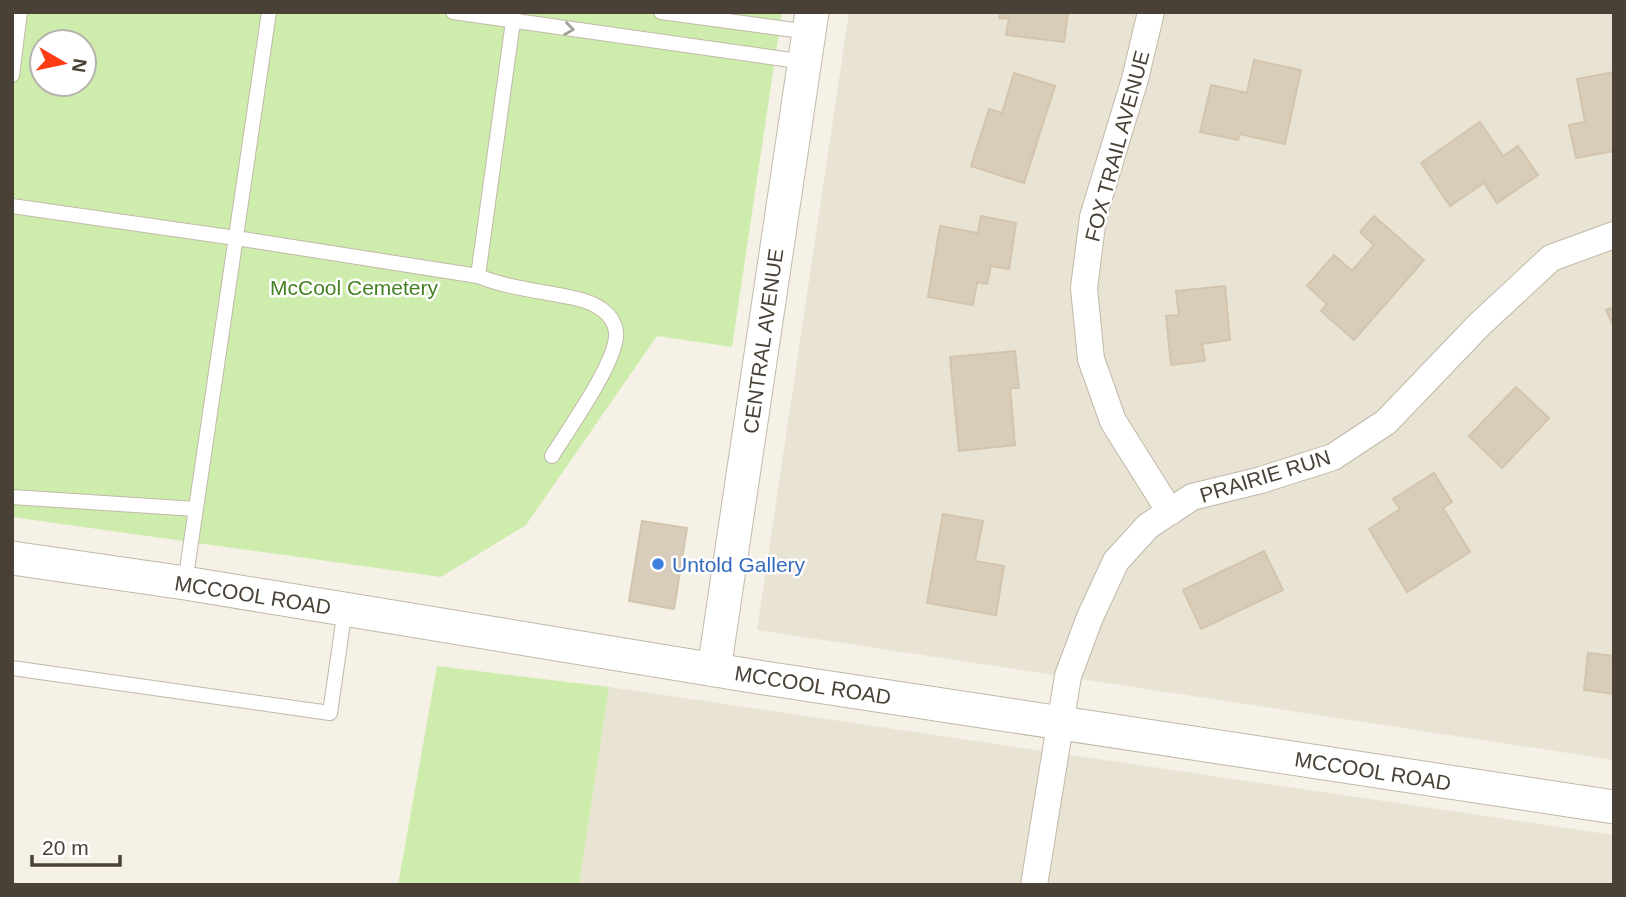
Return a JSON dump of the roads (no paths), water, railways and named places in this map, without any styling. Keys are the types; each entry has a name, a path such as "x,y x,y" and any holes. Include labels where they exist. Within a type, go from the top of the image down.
{"street":[{"name":"FOX TRAIL AVENUE","path":"1151,12 1135,79 1093,217 1084,288 1091,359 1113,421 1170,512"},
{"name":"CENTRAL AVENUE","path":"714,670 808,35"},
{"name":"PRAIRIE RUN","path":"1034,885 1068,676 1090,617 1116,561 1148,526 1192,498 1333,457 1386,422 1479,325 1551,258 1614,235"},
{"name":"MCCOOL ROAD","path":"12,558 186,583 714,670 1614,807"}],"lane":[{"path":"12,75 20,12"},
{"path":"186,583 269,12"},
{"path":"453,12 808,35"},
{"path":"661,12 808,35"},
{"path":"478,276 514,16"},
{"path":"12,206 478,276 498,284 580,299 597,306 608,313 617,333 608,365 552,456"},
{"path":"12,497 196,509"},
{"path":"12,668 330,713 345,609"}],"place":[{"name":"Untold Gallery","path":"658,564"}],"park label":[{"name":"McCool Cemetery","path":"354,287"}]}
